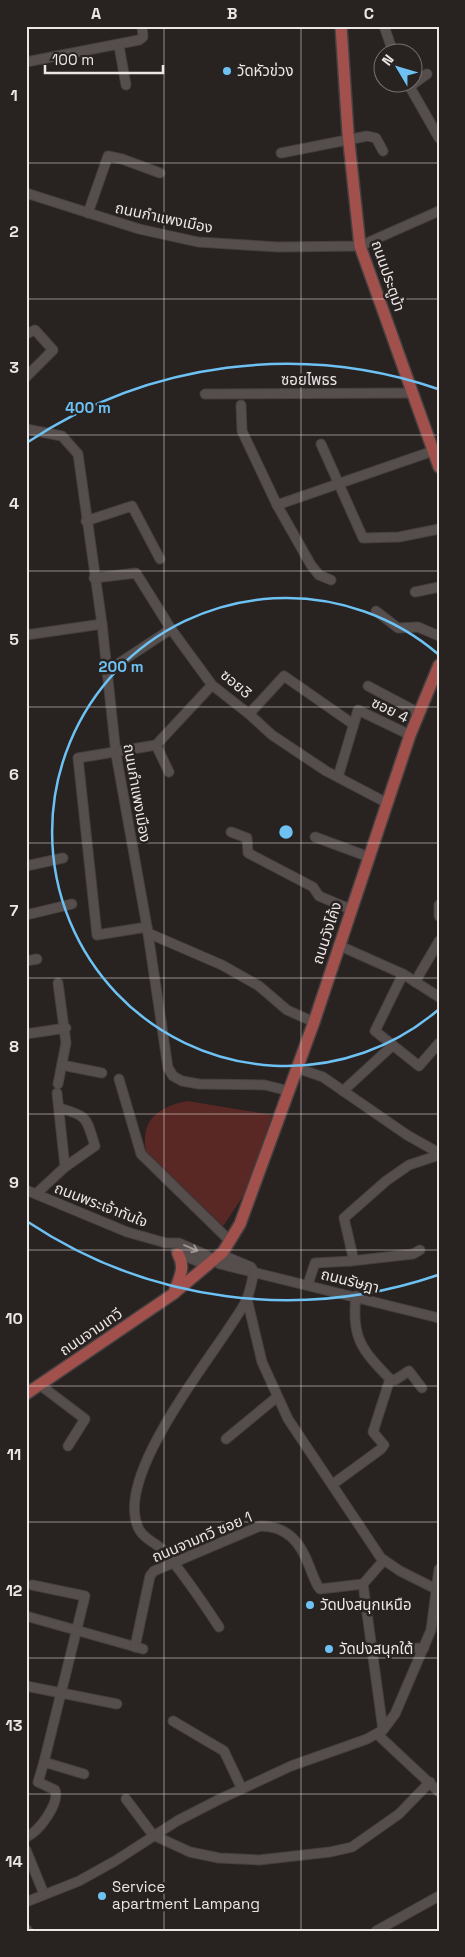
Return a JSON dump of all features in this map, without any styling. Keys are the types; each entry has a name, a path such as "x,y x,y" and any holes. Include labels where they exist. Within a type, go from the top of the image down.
{"main road":[{"name":"ถนนประตูม้า","path":"344,27 348,138 360,246 439,467"},
{"name":"ถนนวังโค้ง","path":"214,1261 223,1252 245,1212 314,1022 350,909 410,735 439,665"},
{"name":"ถนนวังโค้ง","path":"214,1261 217,1248 245,1212"},
{"path":"173,1294 183,1264 178,1254"},
{"name":"ถนนจามเทวี","path":"26,1394 173,1294 214,1261"}],"street":[{"path":"26,62 119,46 142,39 142,26"},
{"path":"384,26 390,42"},
{"path":"119,46 126,85"},
{"path":"422,77 427,74"},
{"path":"412,92 439,138"},
{"path":"280,153 348,138 374,136 384,151"},
{"path":"88,213 108,156 122,159 160,174"},
{"name":"ถนนกำแพงเมือง","path":"26,193 139,229 198,242 278,246 360,246"},
{"path":"360,246 439,211"},
{"path":"26,334 35,330 53,350 26,377"},
{"name":"ซอยไพธร","path":"205,394 413,393"},
{"path":"241,405 242,431 277,505 311,565 319,575 330,580"},
{"name":"ถนนกำแพงเมือง","path":"26,429 62,436 78,454 86,522 102,624 116,754 147,930 160,1030 168,1068 173,1076 182,1081 199,1084 265,1085 289,1090"},
{"path":"321,444 363,538 399,537 439,529"},
{"path":"277,505 434,451"},
{"path":"86,522 132,506 160,559"},
{"name":"ซอย3","path":"94,578 136,573 171,629 212,684 249,714 272,736 338,777 387,803"},
{"path":"415,592 439,587"},
{"path":"376,611 398,628 418,627 439,636"},
{"path":"26,635 102,624"},
{"path":"107,671 171,629"},
{"path":"249,714 284,676 353,724 338,777"},
{"path":"212,684 156,745 116,754 78,758 97,935 147,930 222,965 259,986 287,1010 314,1022"},
{"path":"368,686 419,713"},
{"name":"ซอย 4","path":"353,724 358,710 410,735"},
{"path":"156,745 169,772"},
{"path":"230,832 247,838 248,853 313,887 319,896 350,909"},
{"path":"315,837 369,856"},
{"path":"26,866 62,858"},
{"path":"26,915 72,904"},
{"path":"439,905 439,916"},
{"path":"415,982 439,941"},
{"path":"338,945 404,974 439,997"},
{"path":"26,961 37,959"},
{"path":"404,974 375,1031 419,1066 439,1043"},
{"path":"58,983 66,1028 66,1043 58,1089 65,1167"},
{"path":"26,1034 66,1028"},
{"path":"343,1091 392,1045"},
{"path":"62,1065 102,1073"},
{"path":"297,1068 323,1077 407,1135 439,1154"},
{"path":"119,1079 141,1154 226,1236"},
{"path":"36,1194 65,1167 95,1146 87,1120 80,1114 59,1108"},
{"path":"351,1261 353,1257 344,1218 386,1181 409,1165 439,1154"},
{"name":"ถนนพระเจ้าทันใจ","path":"26,1190 127,1232 166,1243 180,1243 206,1255 214,1261"},
{"name":"ถนนพระเจ้าทันใจ","path":"166,1243 178,1254 199,1262 214,1261"},
{"path":"308,1284 315,1263 413,1254 420,1250"},
{"name":"ถนนรัษฎา","path":"214,1261 247,1272 308,1284 439,1318"},
{"path":"219,1627 173,1562 162,1549 140,1531 134,1504 137,1483 171,1415 247,1300 254,1272"},
{"path":"356,1296 353,1319 358,1340 372,1361 390,1379 395,1380 410,1371 422,1388"},
{"path":"247,1300 262,1362 288,1419 333,1484 367,1539 384,1560 436,1589"},
{"path":"333,1484 384,1445 373,1432 390,1379"},
{"path":"40,1385 85,1419 68,1446"},
{"path":"226,1439 277,1397"},
{"name":"ถนนจามทวี ซอย 1","path":"77,1631 139,1648 150,1576 154,1571 260,1526 276,1527 286,1532 298,1545 320,1590 363,1584"},
{"path":"384,1560 363,1584 372,1649 380,1732 439,1792"},
{"path":"26,1902 86,1877 115,1861 177,1821 242,1789 291,1766 367,1739 380,1732 394,1714 424,1648 435,1631 436,1589 439,1569"},
{"path":"26,1837 42,1824 57,1792 52,1787 38,1782 85,1596 32,1585"},
{"path":"26,1616 77,1631"},
{"path":"372,1649 424,1648"},
{"path":"26,1686 117,1704"},
{"path":"173,1721 224,1751 242,1789"},
{"path":"44,1762 84,1774"},
{"path":"126,1799 153,1835 190,1852 219,1858 259,1860 330,1852 352,1847 376,1832 399,1814 430,1782"},
{"path":"26,1850 44,1894"},
{"path":"376,1931 439,1896"}],"shaded area":[{"path":"187,1101 272,1115 246,1192 223,1226 146,1151 146,1131 153,1117 168,1107"}],"place":[{"name":"วัดหัวข่วง","path":"227,71"},
{"name":"วัดปงสนุกเหนือ","path":"310,1605"},
{"name":"วัดปงสนุกใต้","path":"329,1649"},
{"name":"Service apartment Lampang","path":"102,1896"}]}
